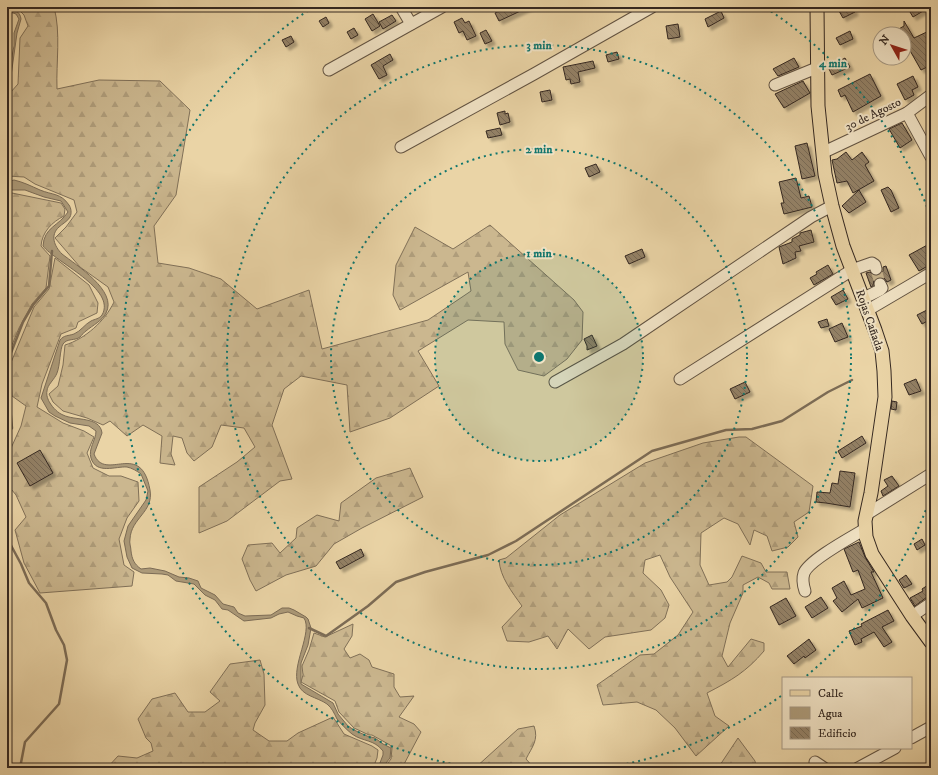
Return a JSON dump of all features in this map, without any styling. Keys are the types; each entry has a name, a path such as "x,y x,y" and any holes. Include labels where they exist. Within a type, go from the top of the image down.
{"main road":[{"name":"Rojas Cañada","path":"817,7 819,67 818,106 824,152 825,174 843,246 866,304 882,351 884,372 885,397 867,514 865,529 866,537 872,554 912,616 931,642"}],"street":[{"path":"401,7 411,24"},
{"path":"329,70 442,7"},
{"path":"401,147 652,7"},
{"path":"775,85 819,67"},
{"name":"30 de Agosto","path":"824,152 907,113 931,96"},
{"path":"907,113 931,157"},
{"path":"556,382 623,344 805,222 832,206"},
{"path":"680,379 852,270 872,262 876,269"},
{"path":"866,304 886,300 931,273"},
{"path":"866,304 881,286 886,300"},
{"path":"867,514 931,474"},
{"path":"805,591 803,584 806,568 820,557 865,529"},
{"path":"912,616 931,603"},
{"path":"912,737 931,727"},
{"path":"858,768 893,749"}],"green space":[{"path":"16,7 54,7 58,37 57,89 99,80 160,81 190,110 176,195 154,226 158,263 189,268 221,279 257,309 309,290 322,349 428,320 471,291 468,272 400,310 393,295 396,265 415,227 453,249 490,225 574,300 583,312 582,340 567,359 544,376 518,370 505,344 504,322 468,320 418,351 439,386 390,418 350,432 347,385 301,376 284,389 272,425 292,479 280,481 227,521 199,533 199,487 237,462 255,447 244,428 221,425 212,447 194,461 187,453 182,438 173,436 171,454 175,465 160,463 162,436 143,425 127,436 110,421 103,425 87,418 63,411 53,402 49,394 58,386 63,365 65,345 87,334 94,328 105,316 114,302 108,287 80,267 55,238 66,227 77,212 74,200 35,184 24,177 7,176 7,93 10,93 18,84 20,38 28,26 24,15"},
{"path":"7,192 61,203 65,209 64,216 55,221 43,236 41,246 50,256 46,288 32,304 19,328 7,357"},
{"path":"55,258 89,285 98,303 97,313 78,322 76,328 61,334 42,384 37,407 63,423 84,431 94,437 87,453 93,468 109,476 121,476 138,482 139,501 127,518 119,539 124,565 134,572 132,586 40,593 24,563 15,530 26,517 16,495 7,484 7,457 21,426 26,406 12,396 10,365 34,307 49,289"},
{"path":"746,437 813,486 809,512 794,522 798,537 788,547 772,551 767,536 754,530 750,545 738,524 724,518 701,533 700,565 709,585 727,582 732,577 742,556 761,563 766,572 787,572 790,589 772,589 769,583 758,577 743,585 743,593 730,623 722,656 728,667 751,639 764,643 764,651 751,665 738,675 707,693 715,716 729,726 696,756 675,728 656,710 637,702 603,705 597,685 640,655 654,654 678,635 693,612 670,577 660,555 645,560 643,573 661,590 669,605 665,618 651,630 605,637 589,649 568,629 557,649 548,636 529,642 507,641 502,627 522,606 504,578 499,560 506,558 560,515 645,463 703,443"},
{"path":"410,468 423,497 334,544 316,566 286,575 256,591 242,559 248,545 272,543 280,553 296,538 297,528 317,515 339,521 341,503 376,478"},
{"path":"353,624 352,636 344,649 350,658 360,654 369,660 372,667 394,674 394,687 400,697 414,696 399,717 414,724 421,732 402,768 384,768 391,759 392,748 390,745 372,735 354,728 339,712 335,701 301,682 303,675 302,666 314,633 325,637"},
{"path":"260,660 264,674 265,705 255,723 253,730 269,741 287,741 298,733 333,717 344,734 378,750 373,768 107,768 118,756 137,758 153,751 151,743 146,738 138,719 152,699 175,693 188,712 205,712 220,701 210,692 230,664"},
{"path":"534,726 536,735 526,759 534,768 475,768 518,729"},
{"path":"738,738 755,761 756,768 718,768"}],"water":[{"path":"7,10 16,11 21,19 17,33 11,76 7,81 7,74 14,46 14,33 19,19 16,14 10,12 7,13"},
{"path":"14,180 44,192 56,195 66,201 69,205 71,215 68,220 56,230 54,237 55,244 62,254 94,279 106,296 108,305 106,313 102,318 80,337 67,341 63,344 57,373 55,378 48,386 47,394 51,405 59,413 68,417 92,421 97,424 102,433 94,454 99,462 106,465 131,464 139,467 145,475 150,490 149,504 134,526 131,532 130,540 132,556 135,563 141,569 150,568 165,571 179,577 198,581 201,588 215,595 223,604 234,607 238,613 245,616 271,615 282,608 289,608 306,617 311,628 308,645 301,663 301,684 333,703 338,714 348,726 367,736 375,738 391,748 390,758 382,768 378,768 383,755 383,751 380,747 372,742 356,737 337,719 332,709 327,704 306,694 300,688 298,684 297,668 306,632 304,618 288,612 271,618 244,621 228,610 222,609 215,600 205,595 194,584 176,581 168,575 142,573 132,568 127,557 124,541 128,526 146,500 148,491 141,474 127,467 102,468 97,466 90,455 96,431 89,426 70,423 55,416 49,412 41,398 60,340 65,336 76,333 89,322 100,317 102,315 104,305 101,296 93,286 43,246 46,235 68,212 61,201 25,190 7,190 7,182"}],"building":[{"path":"508,7 529,7 499,21 495,13"},
{"path":"846,7 852,7 855,12 843,18 839,11"},
{"path":"907,7 930,7 913,17"},
{"path":"721,11 724,18 708,27 705,19"},
{"path":"373,14 380,26 372,31 365,19"},
{"path":"392,15 396,21 383,29 379,22"},
{"path":"326,17 329,23 323,27 319,21"},
{"path":"462,18 465,23 469,21 476,36 467,40 463,31 459,33 454,22"},
{"path":"678,24 680,37 668,39 666,26"},
{"path":"354,28 358,35 351,39 347,32"},
{"path":"486,30 492,41 485,44 480,33"},
{"path":"931,30 931,65 921,70 912,54 912,35 914,38"},
{"path":"850,31 853,39 840,45 836,38"},
{"path":"291,36 294,42 286,47 282,40"},
{"path":"617,52 619,59 608,62 606,55"},
{"path":"390,54 393,60 383,66 387,75 379,79 371,65"},
{"path":"794,58 799,67 778,76 773,69"},
{"path":"845,58 850,67 832,75 828,67"},
{"path":"593,61 595,68 578,72 580,82 571,84 570,79 566,80 563,67"},
{"path":"870,74 881,96 853,112 845,95 841,97 838,90"},
{"path":"913,76 918,87 912,90 914,95 905,100 897,84"},
{"path":"803,81 810,93 784,108 775,94"},
{"path":"550,90 552,100 542,102 540,92"},
{"path":"505,111 505,114 508,113 510,122 500,125 497,113"},
{"path":"902,123 912,140 900,148 889,129"},
{"path":"500,128 502,135 488,138 486,131"},
{"path":"807,143 815,176 802,179 795,146"},
{"path":"846,152 852,160 862,152 869,162 865,165 874,181 853,193 847,181 837,183 832,160 837,159"},
{"path":"596,164 600,172 589,177 585,168"},
{"path":"796,178 801,198 809,196 812,207 784,214 781,203 784,203 779,182"},
{"path":"888,187 891,190 899,208 891,212 881,190"},
{"path":"859,190 866,202 849,213 842,206"},
{"path":"811,230 814,242 799,246 801,251 795,252 796,258 783,264 779,247 792,242 792,239 800,235 800,233"},
{"path":"931,243 931,252 926,255 931,264 919,271 909,255"},
{"path":"642,249 645,257 629,264 625,256"},
{"path":"828,265 833,274 814,285 810,278 817,274 816,272"},
{"path":"886,266 891,280 887,282 884,278 877,278 874,280 873,286 871,287 866,273 870,272 874,276 878,276 883,271 883,267"},
{"path":"843,290 848,299 836,305 831,297"},
{"path":"931,308 931,319 922,324 917,315"},
{"path":"827,319 829,326 821,328 818,322"},
{"path":"842,323 848,337 835,342 829,329"},
{"path":"592,335 597,346 587,350 584,339"},
{"path":"916,379 921,391 909,395 904,384"},
{"path":"745,382 750,392 735,399 730,389"},
{"path":"892,401 897,402 896,410 891,409"},
{"path":"862,436 866,443 842,458 838,451"},
{"path":"40,450 53,473 30,486 17,463"},
{"path":"840,471 855,473 850,507 816,502 817,492 830,493 832,483 838,484"},
{"path":"892,476 899,486 883,496 881,491 888,486 884,480"},
{"path":"922,539 925,545 917,550 914,544"},
{"path":"859,542 865,557 874,572 871,572 883,598 862,608 858,599 842,612 833,601 837,598 832,588 844,581 851,595 865,589 858,570 853,572 844,549"},
{"path":"361,549 364,556 340,569 336,562"},
{"path":"906,575 912,584 904,588 899,580"},
{"path":"931,583 931,596 927,597 915,606 910,598 923,591 922,589"},
{"path":"821,597 828,608 812,618 805,607"},
{"path":"786,598 796,616 779,625 770,607"},
{"path":"888,610 894,621 882,627 892,642 884,647 874,632 861,639 862,642 855,645 849,631 862,626 861,624"},
{"path":"809,639 816,650 805,658 804,656 794,664 787,656"}],"waterway":[{"path":"7,363 23,322 33,305 49,286 52,251"},
{"path":"7,373 12,428 7,433"},
{"path":"309,628 326,636 368,606 396,582 425,572 488,555 516,541 652,451 726,430 752,429 782,421 828,392 852,380"},
{"path":"7,538 29,583 46,603 56,630 64,645 67,660 59,704 25,742 20,768"}],"tunnel":[{"path":"876,269 880,284"}]}
